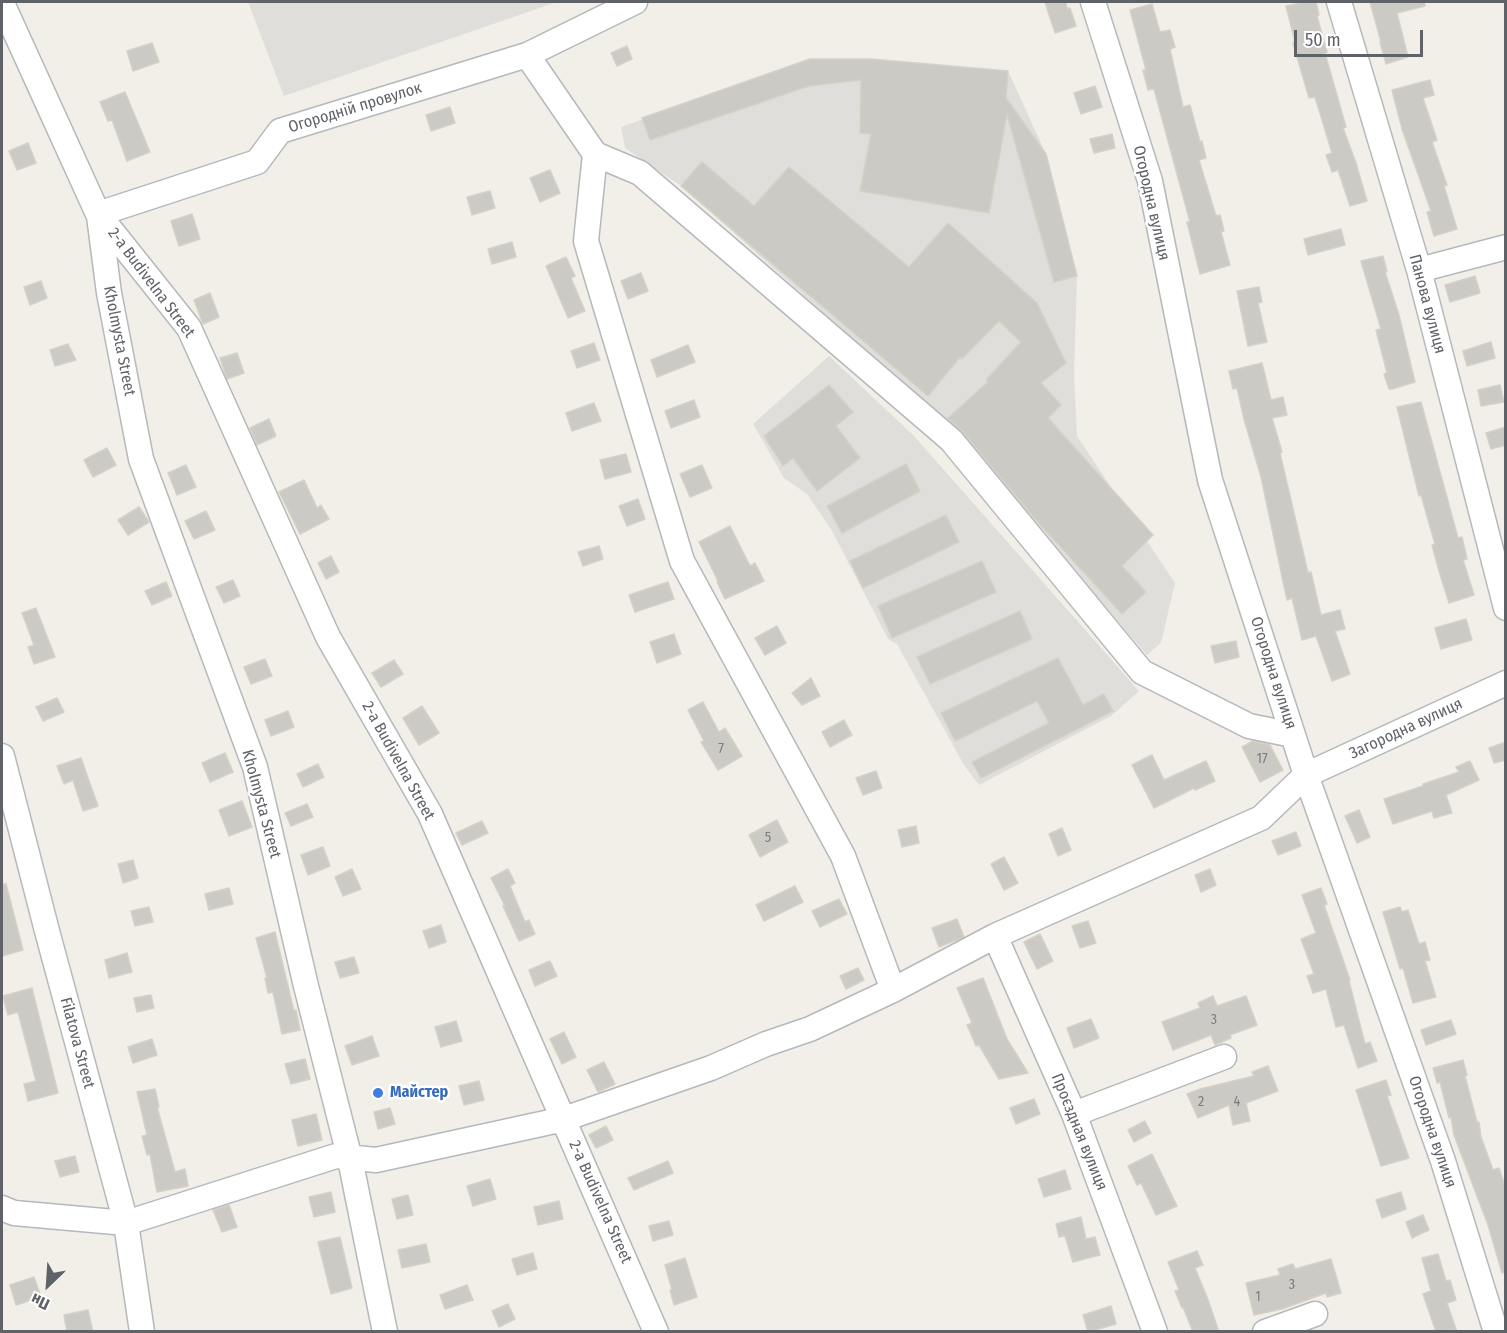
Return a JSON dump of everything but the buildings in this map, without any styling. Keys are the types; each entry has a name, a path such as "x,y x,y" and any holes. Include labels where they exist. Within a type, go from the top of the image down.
{"street":[{"name":"Огородній провулок","path":"98,214 257,162 280,131 527,55 635,2"},
{"name":"Огородна вулиця","path":"1093,2 1149,181 1209,480 1306,775 1443,1161 1496,1332"},
{"name":"Панова вулиця","path":"1339,2 1419,270 1506,608"},
{"path":"2,3 98,214"},
{"path":"527,55 595,154 640,173 951,440 1142,672 1249,726 1293,735"},
{"path":"595,154 586,241 682,561 843,856 893,990"},
{"name":"2-a Budivelna Street","path":"98,214 189,328 328,637 430,814 564,1119 650,1325"},
{"name":"Kholmysta Street","path":"98,214 109,293 141,459 255,767 306,986 350,1159 385,1332"},
{"path":"1419,270 1506,247"},
{"name":"Загородна вулиця","path":"126,1223 336,1156 376,1160 564,1119 711,1068 766,1044 810,1029 893,990 995,936 1261,818 1306,775 1506,683"},
{"name":"Filatova Street","path":"2,756 126,1223 142,1332"},
{"name":"Проєздная вулиця","path":"995,936 1074,1114 1155,1332"},
{"path":"1074,1114 1224,1057"},
{"path":"2,1208 14,1213 126,1223"},
{"path":"1265,1332 1315,1314"}],"shaded area":[{"path":"248,2 557,2 284,96"},
{"path":"810,59 871,59 1008,71 1046,154 1077,276 1074,376 1077,436 1175,583 1161,643 1147,655 945,421 681,186 625,148 621,127"},
{"path":"829,356 914,436 1139,691 1111,716 979,785 964,765 897,644 888,639 832,531 807,494 784,478 753,424"}],"place":[{"name":"Майстер","path":"378,1093"}]}
